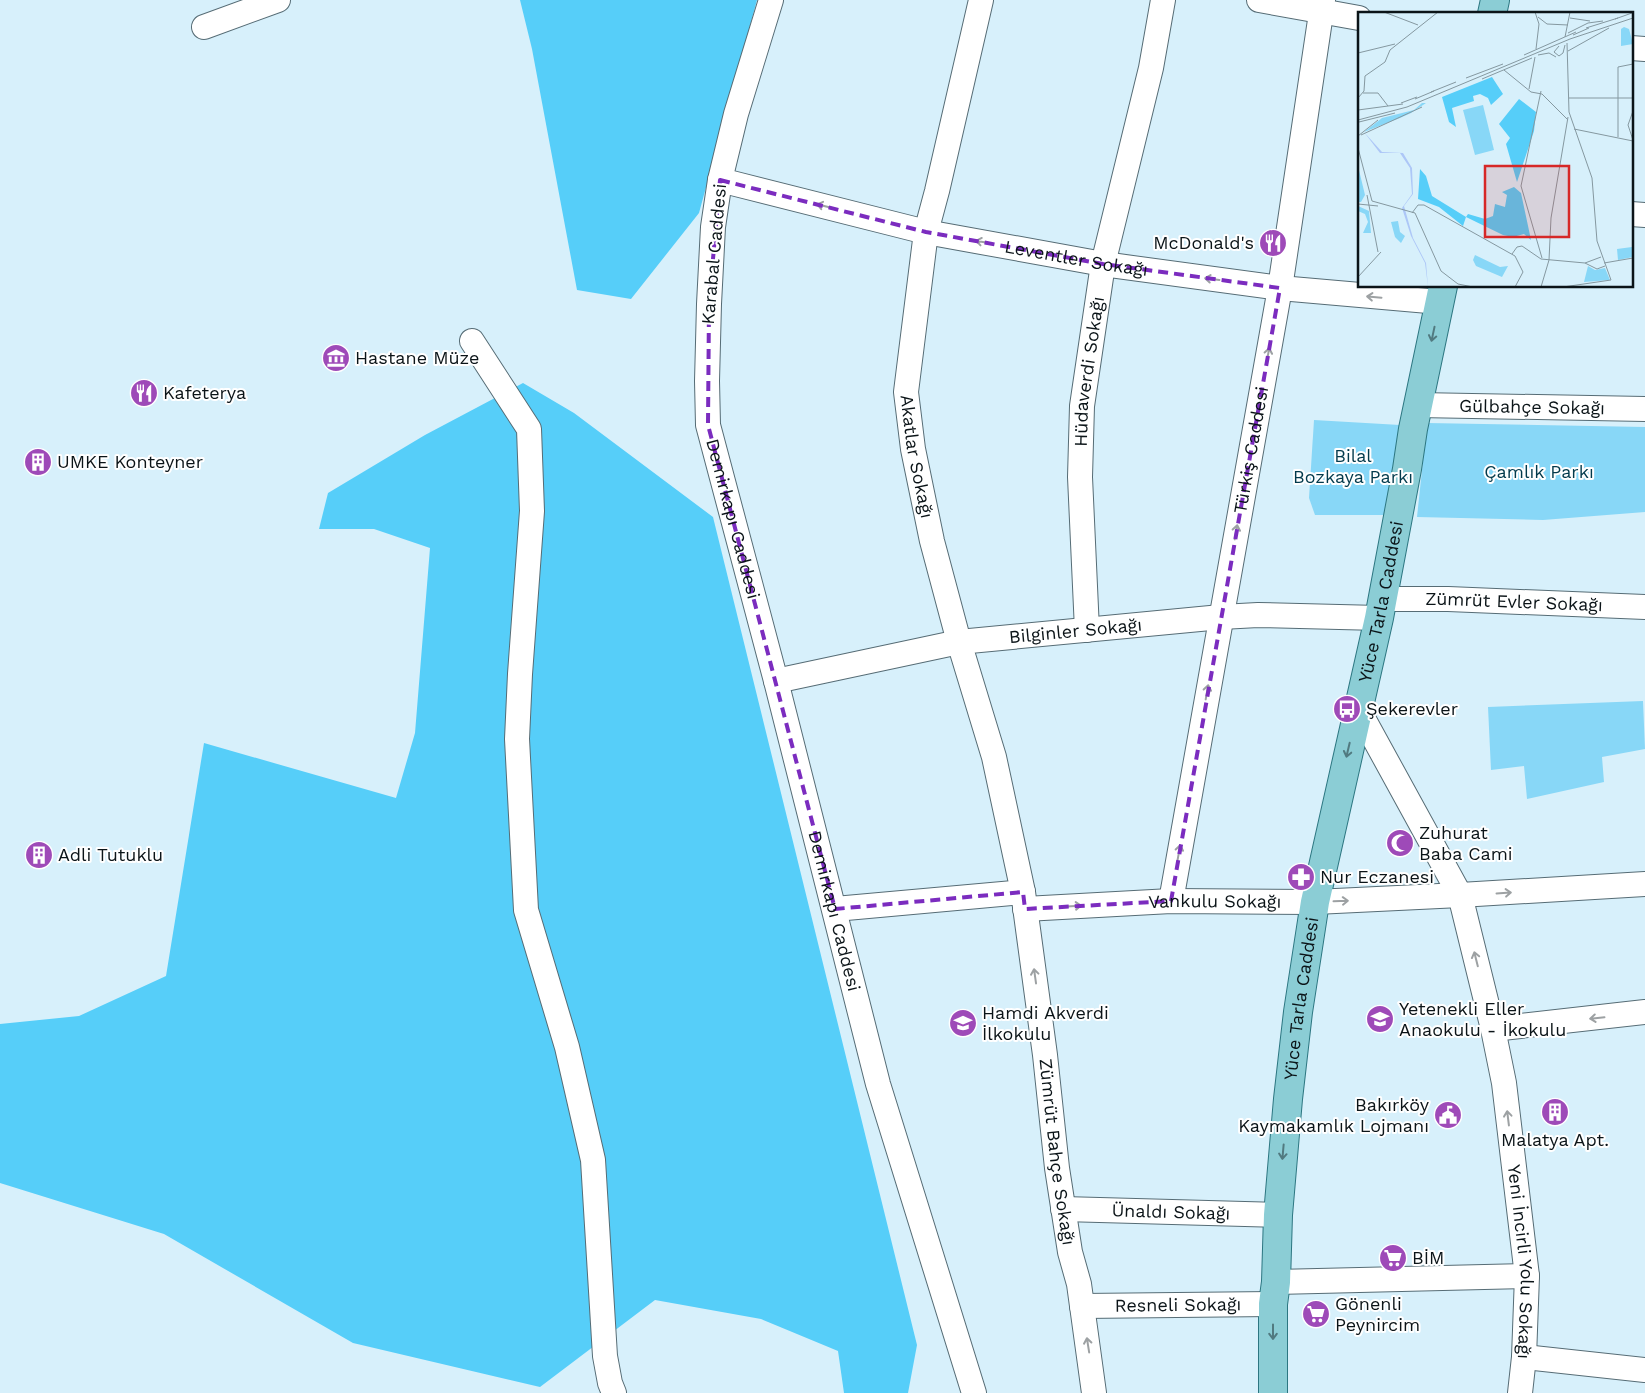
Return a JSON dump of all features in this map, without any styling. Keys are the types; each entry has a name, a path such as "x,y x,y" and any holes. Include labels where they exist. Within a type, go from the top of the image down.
{"main road":[{"name":"Yüce Tarla Caddesi","path":"1273,1393 1278,1215 1298,1012 1315,902 1381,608 1418,405 1441,294"}],"street":[{"path":"204,27 278,0"},
{"name":"Karabal Caddesi","path":"708,425 706,381 713,226 720,180 736,114 771,0"},
{"name":"Akatlar Sokağı","path":"981,0 926,232 906,392 913,449 932,541 959,642 994,757 1024,901"},
{"name":"Hüdaverdi Sokağı","path":"1087,630 1080,477 1082,406 1104,264 1151,68 1163,0"},
{"path":"1259,0 1322,6 1358,18"},
{"name":"Türkiş Caddesi","path":"1171,900 1280,288 1322,6"},
{"path":"1632,48 1645,49"},
{"name":"Leventler Sokağı","path":"720,180 926,232 1104,264 1280,288 1441,294"},
{"path":"1632,214 1645,215"},
{"path":"472,341 529,429 532,511 517,739 526,910 567,1047 593,1160 605,1356 610,1383 614,1393"},
{"name":"Gülbahçe Sokağı","path":"1418,405 1645,409"},
{"name":"Demirkapı Caddesi","path":"708,425 776,680 878,1084 974,1393"},
{"name":"Zümrüt Evler Sokağı","path":"1381,608 1448,599 1645,607"},
{"name":"Bilginler Sokağı","path":"776,680 959,642 1221,617 1381,608"},
{"name":"Yeni İncirli Yolu Sokağı","path":"1358,709 1460,895 1494,1029 1504,1083 1527,1276 1524,1357 1520,1393"},
{"name":"Vankulu Sokağı","path":"835,909 1024,901 1171,900 1315,902 1645,884"},
{"name":"Zümrüt Bahçe Sokağı","path":"1024,901 1045,1055 1057,1168 1070,1252 1079,1284 1094,1393"},
{"path":"1494,1029 1645,1012"},
{"name":"Ünaldı Sokağı","path":"1063,1209 1278,1215"},
{"name":"Resneli Sokağı","path":"1082,1306 1527,1276"},
{"path":"1524,1357 1645,1370"}],"highlighted area":[{"path":"720,180 926,232 1103,264 1280,288 1171,901 1025,909 1023,892 835,909 708,425 709,304"}],"green space":[{"name":"Bilal Bozkaya Parkı","path":"1314,420 1400,425 1390,515 1315,515 1309,498"},
{"name":"Çamlık Parkı","path":"1427,423 1645,427 1645,512 1543,520 1417,517"},
{"path":"1643,701 1645,749 1602,757 1604,782 1527,799 1524,766 1491,770 1488,707"}],"shaded area":[{"path":"520,0 757,0 699,213 631,299 577,290 532,49"},
{"path":"523,383 574,413 713,517 917,1345 908,1393 844,1393 838,1351 761,1319 655,1300 540,1387 353,1343 164,1234 0,1183 0,1024 79,1016 166,976 204,743 396,798 415,733 430,548 374,529 319,529 328,493 425,435"}],"place":[{"name":"McDonald's","path":"1273,243"},
{"name":"Hastane Müze","path":"336,358"},
{"name":"Kafeterya","path":"144,393"},
{"name":"UMKE Konteyner","path":"38,462"},
{"name":"Şekerevler","path":"1347,709"},
{"name":"Zuhurat Baba Cami","path":"1400,843"},
{"name":"Adli Tutuklu","path":"39,855"},
{"name":"Nur Eczanesi","path":"1301,877"},
{"name":"Yetenekli Eller Anaokulu - İkokulu","path":"1380,1019"},
{"name":"Hamdi Akverdi İlkokulu","path":"963,1023"},
{"name":"Malatya Apt.","path":"1555,1112"},
{"name":"Bakırköy Kaymakamlık Lojmanı","path":"1448,1115"},
{"name":"BİM","path":"1393,1258"},
{"name":"Gönenli Peynircim","path":"1316,1314"}]}
